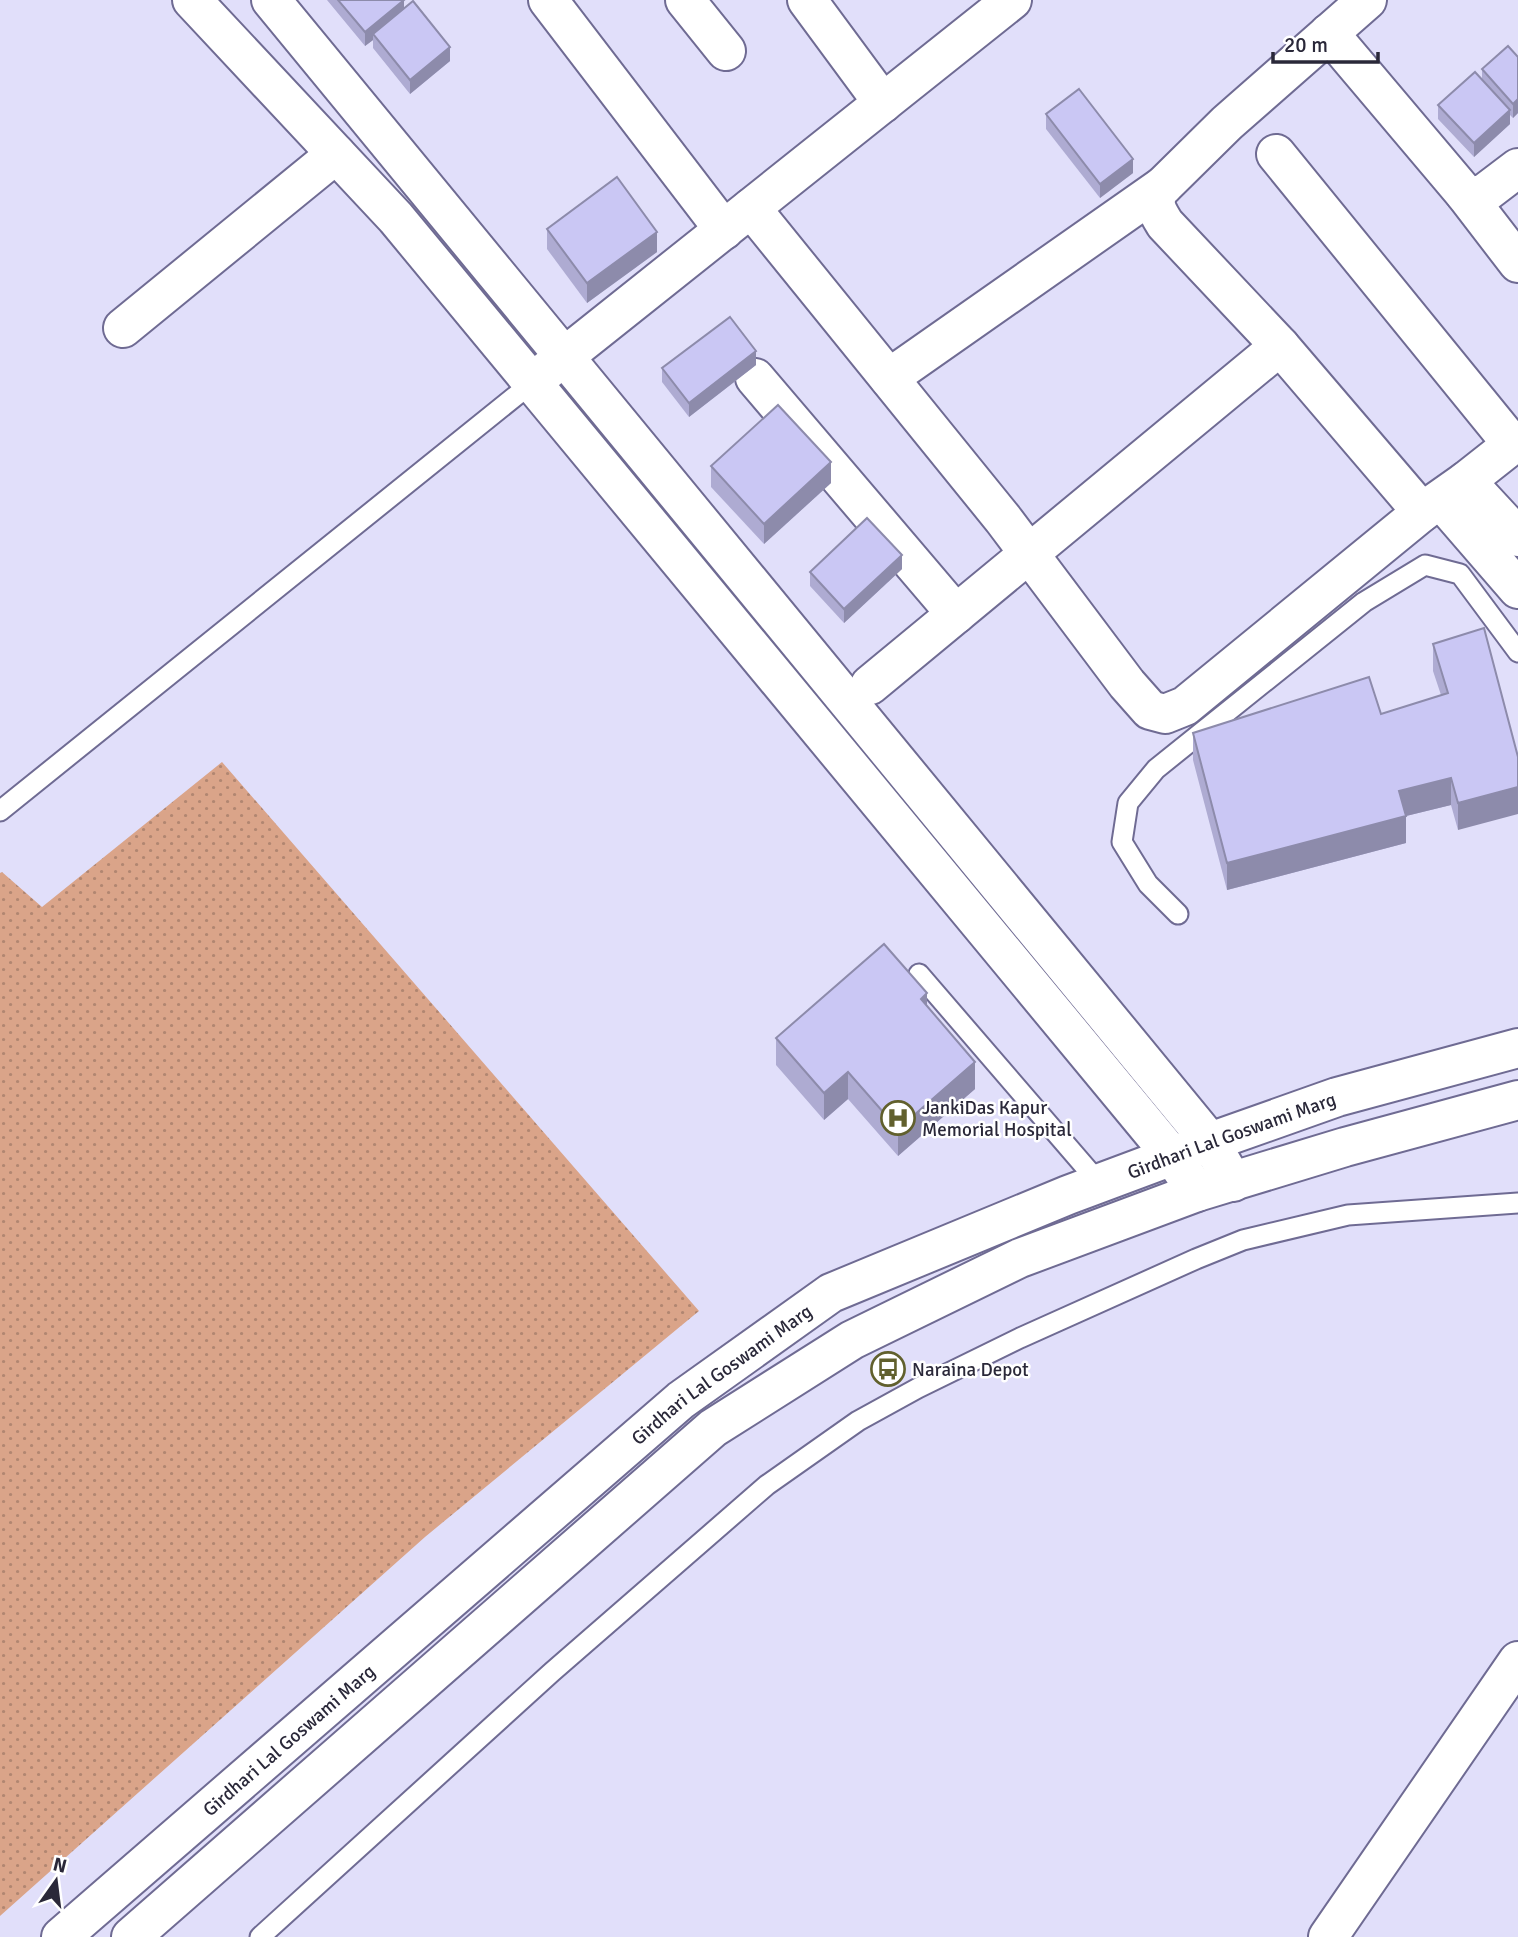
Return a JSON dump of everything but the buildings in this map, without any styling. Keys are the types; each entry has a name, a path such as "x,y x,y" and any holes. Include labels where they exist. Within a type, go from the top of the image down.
{"street":[{"path":"192,0 396,218 1173,1157 1197,1192"},
{"path":"548,0 738,219 889,378 1029,554 1127,684 1150,710 1165,714 1185,706 1515,442 1276,154"},
{"path":"685,0 726,51"},
{"path":"807,0 883,103"},
{"path":"533,382 1012,0"},
{"path":"889,378 1163,186 1227,123 1367,0"},
{"path":"284,4 566,356 1210,1142 1233,1182"},
{"path":"1329,33 1465,194 1518,263"},
{"path":"123,328 336,154"},
{"path":"1465,194 1481,196 1518,167"},
{"path":"1163,186 1155,200 1155,208 1165,224 1280,346 1443,497 1518,589"},
{"path":"870,685 1280,346"},
{"path":"755,378 956,614"},
{"path":"1443,497 1518,537"},
{"name":"Girdhari Lal Goswami Marg","path":"61,1937 681,1399 831,1293 1210,1142 1337,1097 1518,1048"},
{"name":"Girdhari Lal Goswami Marg","path":"131,1937 713,1428 852,1340 1020,1258 1197,1192 1345,1147 1518,1100"},
{"path":"1328,1937 1518,1661"}],"lane":[{"path":"0,811 533,382"},
{"path":"1178,914 1148,884 1122,842 1128,803 1156,769 1364,602 1425,565 1460,574 1518,652"},
{"path":"919,974 1100,1184"},
{"path":"260,1937 552,1672 767,1485 858,1421 1020,1338 1243,1240 1348,1215 1518,1203"}],"shaded area":[{"path":"222,762 699,1311 425,1537 0,1916 0,873 42,907"}],"place":[{"name":"JankiDas Kapur Memorial Hospital","path":"898,1118"},
{"name":"Naraina Depot","path":"888,1369"}]}
